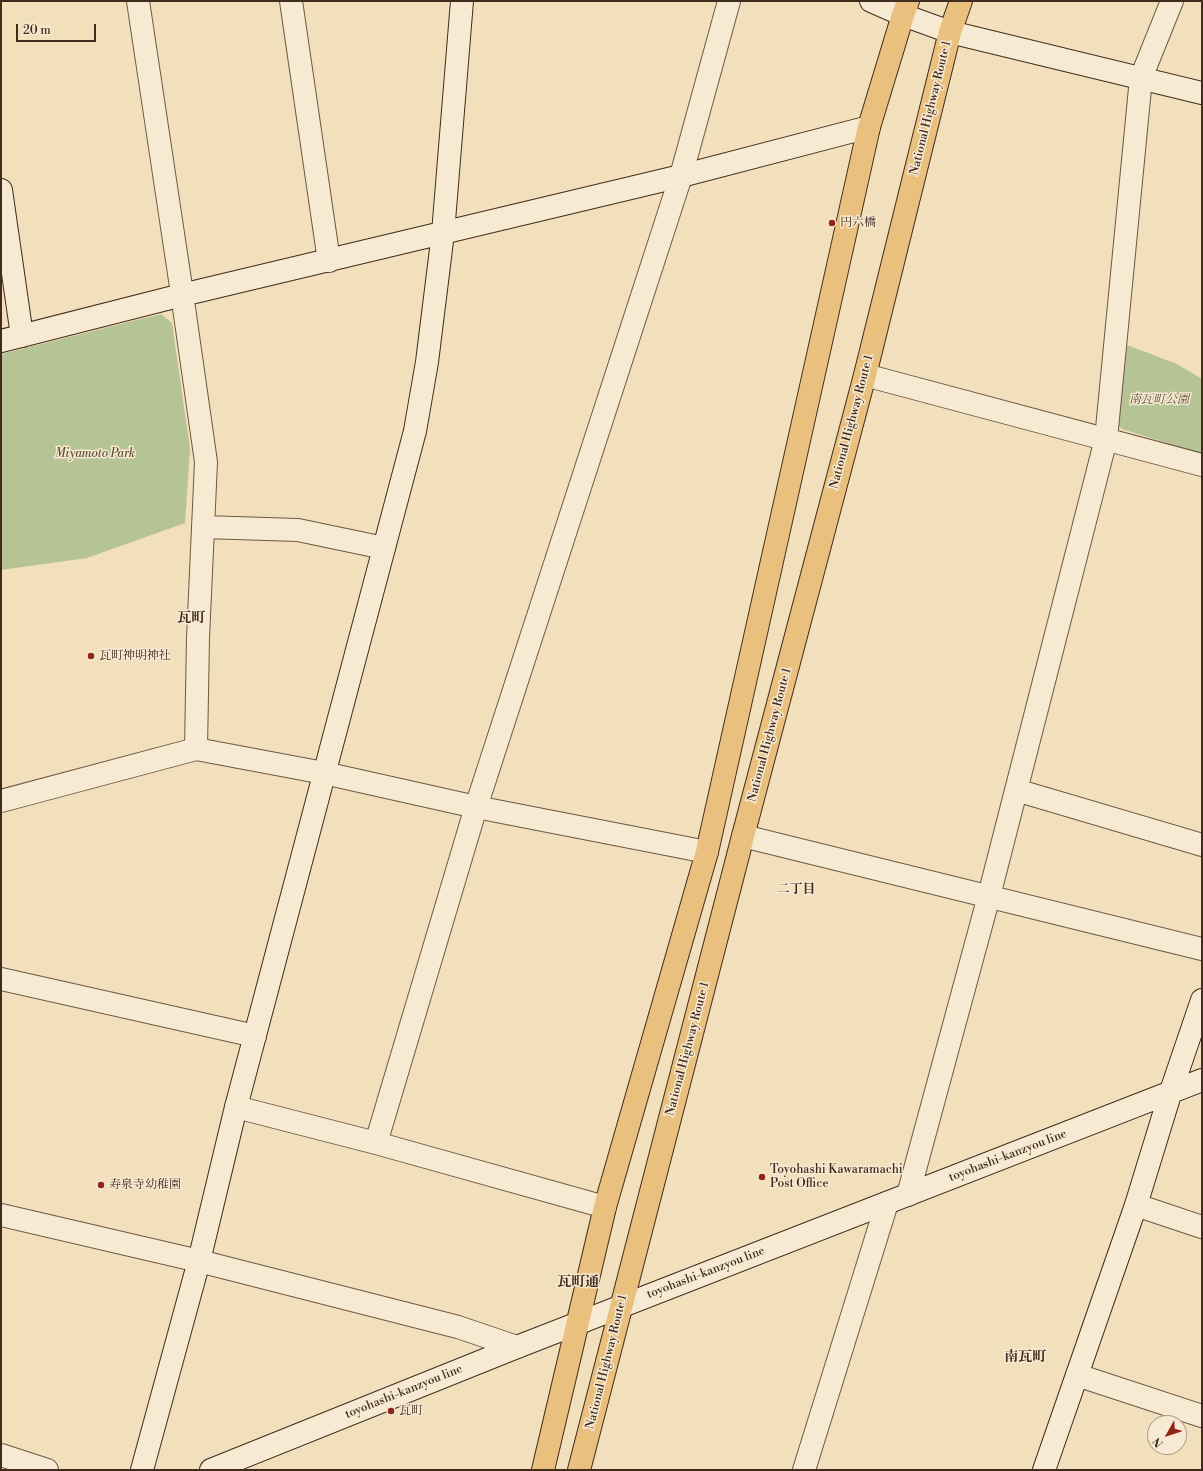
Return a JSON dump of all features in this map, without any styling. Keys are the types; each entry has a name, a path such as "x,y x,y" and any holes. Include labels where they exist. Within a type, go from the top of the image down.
{"highway":[{"name":"National Highway Route 1","path":"579,1470 743,836 865,375 950,32 961,1"},
{"path":"543,1470 605,1207 707,852 869,127 905,8"}],"street":[{"path":"138,1 206,462 196,748"},
{"path":"291,1 329,261"},
{"path":"142,1470 415,430 427,362 443,233 462,1"},
{"path":"376,1143 476,807 681,176 729,1"},
{"path":"871,1 905,8 950,32 1202,93"},
{"path":"908,1195 1016,790 1106,439 1141,78 1172,1"},
{"path":"1,341 182,295 681,176 869,127"},
{"path":"1,190 22,336"},
{"path":"865,375 1202,465"},
{"path":"203,527 298,530 384,548"},
{"path":"1,801 196,748 324,773 476,807 707,852"},
{"path":"1016,790 1202,845"},
{"path":"743,836 1202,949"},
{"path":"1,979 255,1036"},
{"path":"1044,1470 1136,1205 1202,1000"},
{"name":"toyohashi-kanzyou line","path":"211,1470 621,1306 1202,1080"},
{"path":"236,1108 376,1143 605,1207"},
{"path":"804,1470 887,1203"},
{"path":"1136,1205 1202,1227"},
{"path":"1,1215 198,1261 458,1327 517,1347"},
{"path":"1077,1375 1202,1416"},
{"path":"1,1455 47,1470"}],"green space":[{"name":"Miyamoto Park","path":"161,314 172,323 190,449 185,523 87,558 1,570 1,354"},
{"name":"南瓦町公園","path":"1127,345 1177,364 1202,379 1202,454 1122,429 1116,423"}],"place":[{"name":"円六橋","path":"832,223"},
{"name":"瓦町神明神社","path":"91,656"},
{"name":"Toyohashi Kawaramachi Post Office","path":"762,1177"},
{"name":"寿泉寺幼稚園","path":"101,1185"},
{"name":"瓦町","path":"391,1411"}],"district":[{"name":"瓦町","path":"191,619"},
{"name":"二丁目","path":"796,890"},
{"name":"瓦町通","path":"578,1283"},
{"name":"南瓦町","path":"1025,1358"}]}
